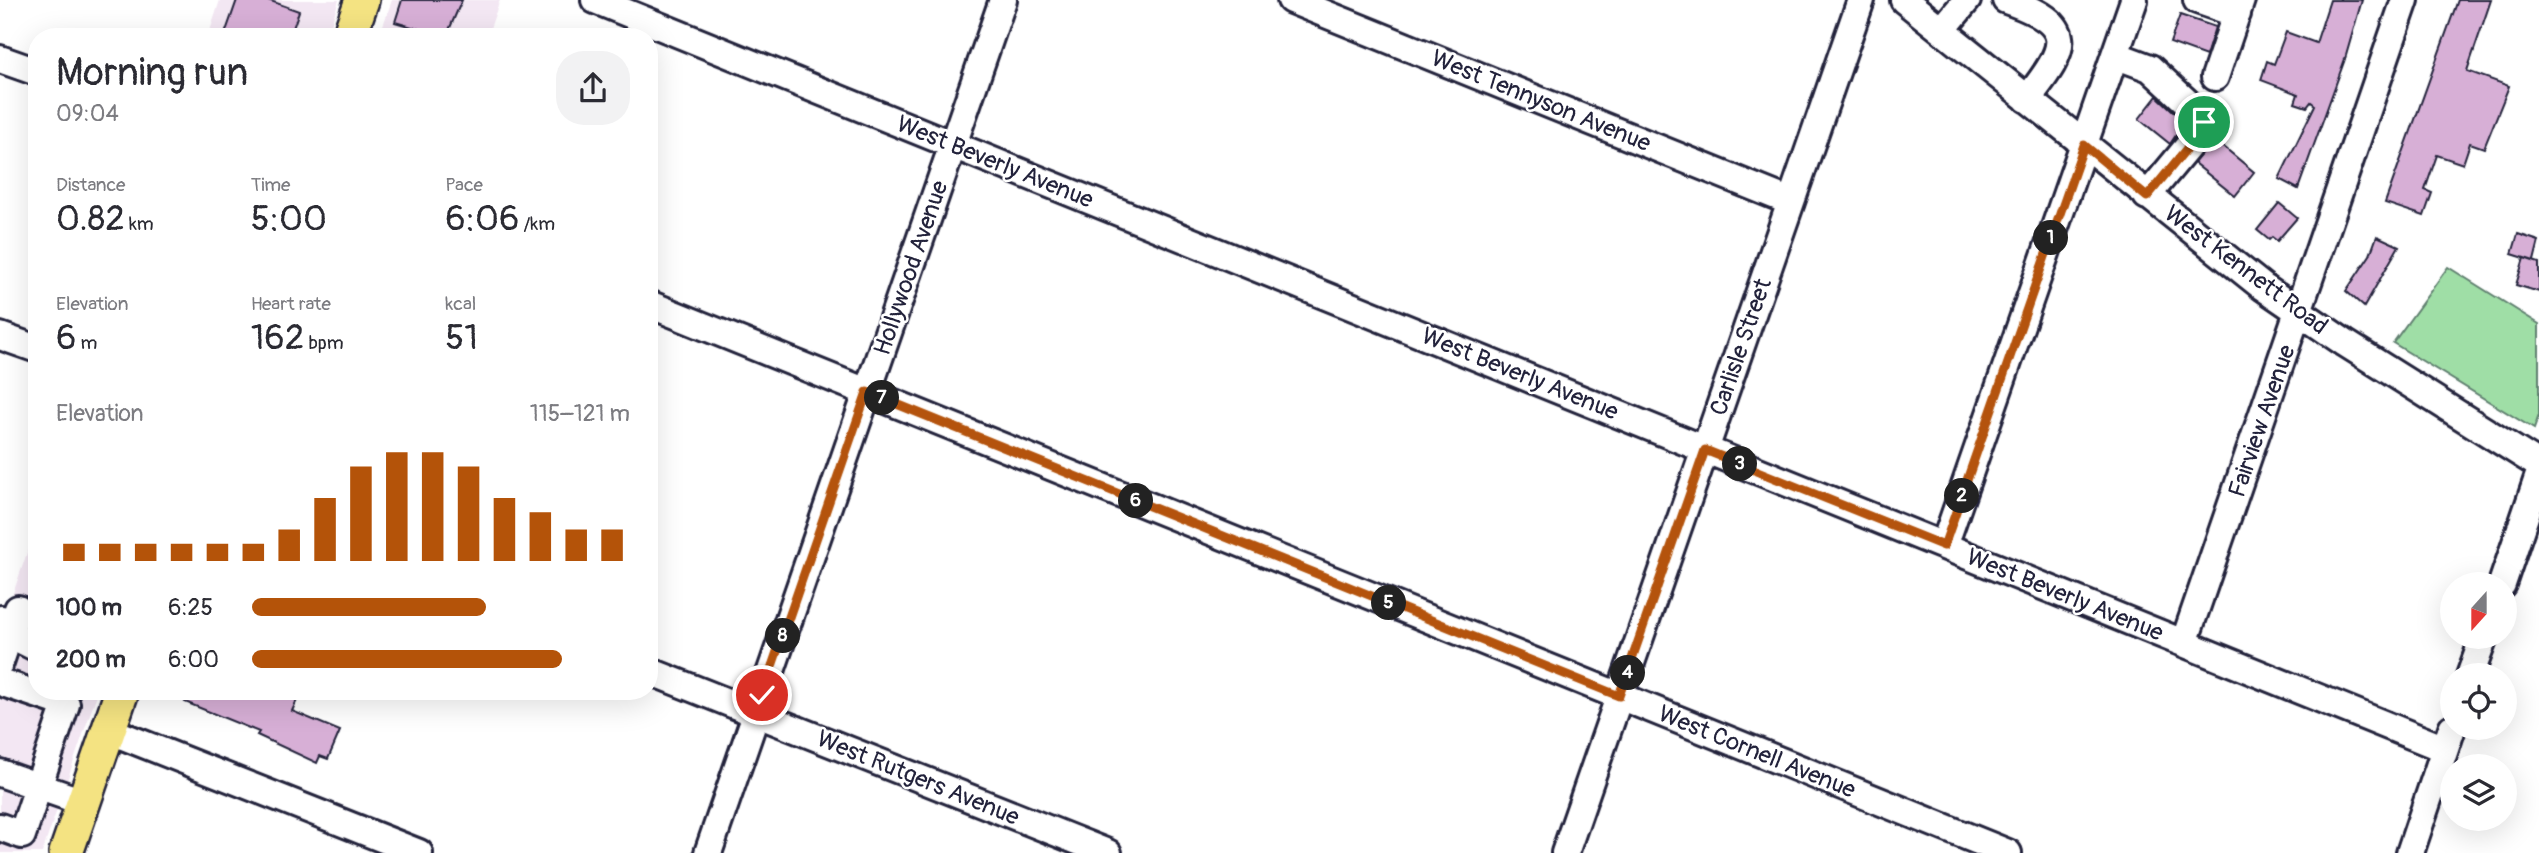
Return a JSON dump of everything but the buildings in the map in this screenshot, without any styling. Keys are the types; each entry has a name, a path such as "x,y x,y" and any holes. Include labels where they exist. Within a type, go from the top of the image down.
{"main road":[{"path":"352,28 362,0"},
{"path":"66,853 119,700"}],"street":[{"name":"West Beverly Avenue","path":"595,0 2184,643 2440,735"},
{"name":"Hollywood Avenue","path":"708,853 1003,0"},
{"name":"West Tennyson Avenue","path":"1291,0 1791,202"},
{"name":"Carlisle Street","path":"1565,853 1861,0"},
{"name":"West Kennett Road","path":"1904,0 2147,197 2300,313 2539,465"},
{"path":"1942,30 1967,0"},
{"path":"2006,0 2046,16 2058,35 2056,61 2027,99"},
{"path":"1944,546 2134,0"},
{"path":"2197,0 2239,7 2215,77"},
{"name":"Fairview Avenue","path":"2184,643 2300,313 2404,0"},
{"path":"2115,55 2150,68 2204,118 2196,137 2147,197"},
{"path":"0,60 28,69"},
{"name":"West Cornell Avenue","path":"658,308 2008,853"},
{"path":"0,336 28,346"},
{"path":"2506,572 2539,475"},
{"path":"13,614 19,639 28,644"},
{"path":"0,662 13,614"},
{"name":"West Rutgers Avenue","path":"658,675 1108,853"},
{"path":"0,682 28,691"},
{"path":"0,827 22,835 66,704 54,700"},
{"path":"108,730 419,853"},
{"path":"2410,853 2448,740"},
{"path":"0,773 83,802"}],"shaded area":[{"path":"220,0 339,0 330,28 211,28"},
{"path":"392,0 500,0 490,28 382,28"},
{"path":"28,550 28,700 95,700 42,853 0,853 0,631"}],"green space":[{"path":"2448,267 2539,324 2539,415 2534,429 2393,343"}],"route":[{"path":"762,695 867,392 1619,696 1705,450 1944,546 2084,145 2147,197 2196,137 2204,122"}]}
